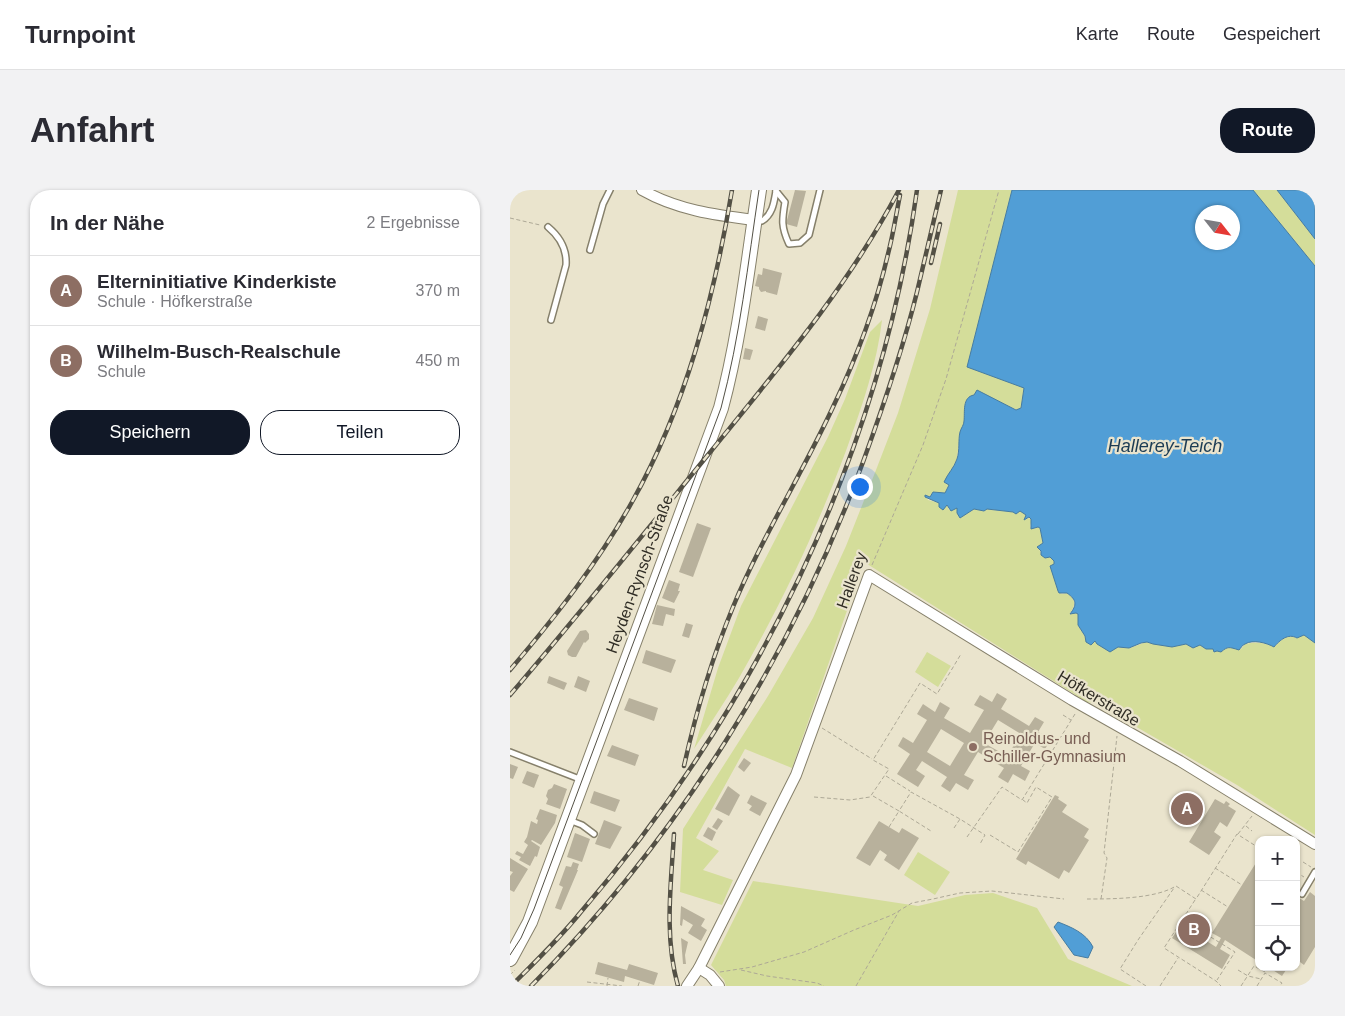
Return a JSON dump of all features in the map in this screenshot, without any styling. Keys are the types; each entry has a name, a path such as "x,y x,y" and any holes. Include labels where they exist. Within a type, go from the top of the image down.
{"main road":[{"name":"Heyden-Rynsch-Straße","path":"513,964 720,408 729,377 737,337 759,190"}],"street":[{"path":"642,190 671,204 696,212 754,220"},
{"name":"Höfkerstraße","path":"869,575 1080,705 1180,761 1315,844"},
{"name":"Hallerey","path":"687,986 699,968 796,775 869,575"},
{"path":"699,968 710,975 719,986"}],"lane":[{"path":"590,250 603,204 610,190"},
{"path":"776,191 785,202 782,220 783,232 789,244 800,244 809,235 820,190"},
{"path":"754,220 762,221 768,216 772,209 776,191"},
{"path":"548,227 555,233 563,246 566,258 566,265 551,320"},
{"path":"510,752 583,780"},
{"path":"568,820 582,825 594,834"},
{"path":"1302,894 1315,871"}],"path":[{"name":"Hallerey","path":"869,575 874,559 923,445 946,379 999,190"},
{"path":"510,218 548,227"},
{"path":"873,760 920,683 937,694 961,654"},
{"path":"1022,800 1080,705"},
{"path":"1063,715 1071,720"},
{"path":"814,797 850,800 870,798 889,769 822,728"},
{"path":"1102,899 1107,858 1104,853 1107,817 1117,732"},
{"path":"885,775 985,835 980,844"},
{"path":"967,837 1002,787 1027,803 1036,787 1052,797 1018,852 990,835"},
{"path":"889,827 911,792"},
{"path":"872,795 931,831"},
{"path":"1221,986 1164,948 1215,868 1257,809"},
{"path":"954,828 960,820"},
{"path":"1245,826 1252,831"},
{"path":"1238,834 1255,845"},
{"path":"1303,862 1315,871"},
{"path":"1215,868 1242,885"},
{"path":"1300,875 1310,881"},
{"path":"1087,899 1123,899 1167,892 1176,886"},
{"path":"1176,886 1196,899"},
{"path":"1146,986 1120,969 1176,886"},
{"path":"1201,890 1228,906"},
{"path":"710,975 740,970 804,952 899,911 912,903 960,893 992,891 1064,899"},
{"path":"856,986 899,911"},
{"path":"1183,919 1235,952 1216,981"},
{"path":"1160,986 1179,957"},
{"path":"510,975 513,964"},
{"path":"1241,986 1254,966 1282,983 1280,986"},
{"path":"740,970 817,983 824,986"},
{"path":"1238,970 1248,976 1262,979"},
{"path":"1257,986 1265,973"},
{"path":"607,985 608,978"},
{"path":"638,986 640,980"},
{"path":"587,982 622,986"}],"green space":[{"path":"958,190 1012,190 999,247 1024,388 1021,408 1018,410 974,395 966,401 965,422 960,434 957,459 946,482 949,485 945,493 933,492 929,498 925,495 928,500 947,505 949,510 957,508 960,518 974,509 984,511 986,509 1021,511 1026,515 1027,519 1032,520 1030,526 1032,529 1040,528 1043,543 1038,546 1041,554 1052,558 1055,562 1058,591 1062,594 1067,593 1072,598 1074,605 1070,613 1078,614 1078,625 1090,645 1095,640 1114,649 1118,647 1130,648 1146,642 1172,647 1186,644 1200,645 1204,648 1212,648 1221,652 1229,648 1241,649 1245,644 1253,643 1263,643 1274,647 1287,637 1297,638 1304,635 1315,643 1315,835 1237,785 1095,703 1087,702 864,562 792,768 745,749 696,838 719,851 703,870 733,880 722,905 680,892 683,829 768,696 813,618 846,546 898,413 930,309"},
{"path":"1253,190 1277,190 1315,239 1315,266"},
{"path":"882,320 877,353 863,401 836,478 811,536 755,650 734,687 694,749 718,668 741,606 828,437 845,399 870,332"},
{"path":"927,652 951,666 938,687 915,672"},
{"path":"918,852 950,872 935,895 904,875"},
{"path":"753,881 918,906 965,895 993,893 1037,908 1068,959 1132,986 726,986 724,980 711,965"}],"water":[{"name":"Hallerey-Teich","path":"1012,190 1253,190 1315,266 1315,643 1304,635 1297,638 1287,637 1274,647 1264,643 1252,642 1244,644 1239,650 1229,648 1221,652 1214,652 1213,649 1206,649 1200,645 1193,648 1186,644 1172,647 1147,642 1129,648 1118,647 1110,652 1095,641 1091,645 1086,642 1085,636 1078,625 1078,614 1070,614 1075,605 1074,600 1067,593 1059,593 1050,566 1054,564 1054,561 1050,557 1045,558 1041,555 1041,551 1037,547 1043,543 1040,528 1031,529 1031,519 1029,517 1024,520 1026,515 1020,511 1016,514 1013,512 974,509 960,518 957,508 951,511 947,505 943,510 939,507 939,503 925,497 925,495 930,497 933,492 945,493 949,485 944,482 957,459 959,435 964,422 965,405 970,396 974,395 977,390 1016,410 1021,408 1024,388 967,367"},
{"path":"1277,190 1315,190 1315,239"},
{"path":"1058,922 1078,931 1090,942 1093,947 1088,958 1074,955 1054,927"}],"building":[{"path":"795,190 806,191 797,227 786,224"},
{"path":"763,268 782,273 777,295 766,291 761,292 759,287 755,286 758,274 762,275"},
{"path":"758,316 768,319 765,331 755,328"},
{"path":"745,348 753,350 750,360 743,359"},
{"path":"697,523 711,528 693,577 679,572"},
{"path":"669,580 680,584 678,591 680,591 674,603 662,598"},
{"path":"657,605 675,609 674,616 666,614 663,626 652,624"},
{"path":"686,623 693,625 689,638 682,636"},
{"path":"586,630 589,634 589,639 584,642 576,657 568,655 567,651 580,631"},
{"path":"646,650 676,660 671,673 642,663"},
{"path":"549,676 567,683 564,690 547,683"},
{"path":"578,676 590,681 586,692 574,687"},
{"path":"997,693 1007,699 1001,709 1029,726 1035,717 1044,722 1038,732 1051,739 1045,749 1035,743 1021,766 1030,771 1025,781 1013,774 1008,783 998,777 1004,768 978,752 964,775 974,780 968,790 956,783 950,792 941,786 947,777 922,761 916,770 925,776 918,787 897,774 910,754 898,746 903,737 913,743 927,720 917,714 923,704 935,712 940,702 950,708 944,718 970,733 984,710 974,705 980,695 992,702","holes":["998,720 1021,734 1007,756 984,743","941,729 964,743 950,766 927,752"]},
{"path":"629,698 658,708 654,721 624,710"},
{"path":"612,745 639,755 635,766 607,756"},
{"path":"744,758 751,763 744,772 738,767"},
{"path":"510,764 518,767 513,779 510,778"},
{"path":"527,771 539,775 534,788 522,783"},
{"path":"554,784 567,789 560,809 546,804 548,790"},
{"path":"728,786 740,795 729,816 715,809"},
{"path":"594,791 620,800 615,812 590,803"},
{"path":"751,795 767,803 760,816 749,810 752,806 747,803"},
{"path":"1055,795 1067,805 1062,812 1089,829 1084,837 1089,840 1069,873 1064,870 1059,879 1028,861 1026,865 1016,859"},
{"path":"1215,799 1224,804 1226,801 1230,804 1228,806 1236,811 1227,827 1220,822 1214,832 1221,837 1209,855 1189,842"},
{"path":"540,809 557,815 555,823 541,845 531,841 540,847 537,857 535,856 530,866 519,860 521,857 515,854 517,851 523,854 528,845 524,842 531,821 537,824 538,820 536,819"},
{"path":"718,818 723,821 717,830 712,827"},
{"path":"604,820 622,827 610,849 595,844"},
{"path":"879,821 899,833 902,828 919,838 899,870 884,860 887,855 880,850 870,866 856,858"},
{"path":"708,827 716,832 712,841 703,836"},
{"path":"575,833 590,839 582,862 567,857"},
{"path":"510,858 528,869 514,892 510,890 510,876 513,872 510,871"},
{"path":"573,862 579,864 578,870 561,910 555,908 563,887 559,885 566,866 571,867"},
{"path":"1255,864 1255,959 1225,940 1220,949 1230,955 1222,969 1172,938 1181,925 1216,947 1221,938 1212,933"},
{"path":"1310,892 1315,896 1315,947 1304,965 1300,962 1300,898 1304,901"},
{"path":"681,906 705,919 701,926 707,930 701,941 688,933 693,925 683,919 682,926 680,925"},
{"path":"681,938 688,942 685,955 686,964 683,964"},
{"path":"598,962 627,970 629,964 658,973 654,985 625,976 624,982 595,974"},
{"path":"1274,971 1285,971 1282,976"}],"tram line":[{"path":"510,955 521,938 534,909 721,408 738,327 759,190"}],"railway":[{"path":"510,670 559,610 605,547 632,502 651,465 683,390 707,311 732,190"},
{"path":"510,695 634,546 810,328 857,261 899,190"},
{"path":"511,986 572,923 643,835 701,752 754,665 800,576 840,483 873,387 899,289 917,190"},
{"path":"531,986 584,929 634,870 681,807 725,742 765,675 802,605 834,534 863,462 885,399 917,292 941,190"},
{"path":"684,766 705,685 733,607 756,556 833,407 865,332 883,274 900,195"},
{"path":"931,263 940,224"},
{"path":"674,834 670,891 670,930 671,949 678,986"}],"place":[{"name":"Reinoldus- und Schiller-Gymnasium","path":"973,747"},
{"name":"Elterninitiative Kinderkiste","path":"1187,809"},
{"name":"Wilhelm-Busch-Realschule","path":"1194,930"}]}
